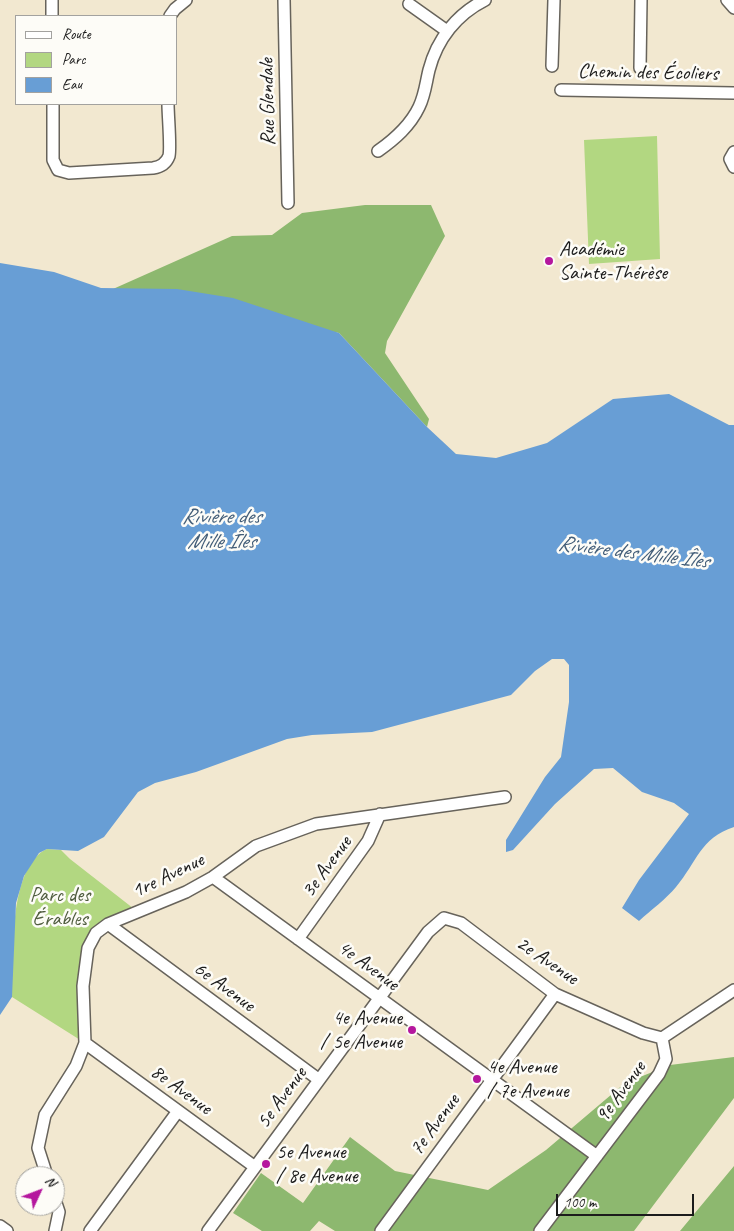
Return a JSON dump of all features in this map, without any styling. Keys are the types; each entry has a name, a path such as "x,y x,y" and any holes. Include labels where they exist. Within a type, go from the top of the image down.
{"street":[{"path":"52,0 52,15"},
{"path":"171,15 186,0"},
{"name":"Rue Glendale","path":"284,0 288,203"},
{"path":"378,152 397,136 415,115 425,92 435,53 447,31 462,15 485,0"},
{"path":"552,66 554,0"},
{"path":"640,68 641,0"},
{"path":"727,0 734,8"},
{"path":"409,4 447,31"},
{"name":"Chemin des Écoliers","path":"560,90 734,93"},
{"path":"53,105 53,160 58,170 69,173 162,166 169,154 168,105"},
{"path":"734,152 730,159 734,167"},
{"name":"1re Avenue","path":"44,1166 38,1148 45,1114 76,1066 85,1043 83,986 88,948 96,933 108,924 186,892 214,877 256,846 316,824 506,797"},
{"name":"3e Avenue","path":"298,938 368,841 380,814"},
{"name":"4e Avenue","path":"214,877 597,1156"},
{"name":"2e Avenue","path":"444,918 461,923 555,994 643,1033 662,1038"},
{"name":"5e Avenue","path":"208,1231 428,932 444,918"},
{"name":"6e Avenue","path":"108,924 318,1079"},
{"path":"662,1038 734,990"},
{"name":"7e Avenue","path":"381,1231 555,994"},
{"name":"9e Avenue","path":"540,1231 659,1074 666,1059 662,1038"},
{"name":"8e Avenue","path":"85,1043 254,1167"},
{"path":"90,1231 178,1111"},
{"path":"54,1231 58,1216"},
{"path":"0,1226 6,1231"}],"green space":[{"path":"657,136 660,259 589,264 584,140"},
{"path":"365,205 431,205 445,236 387,341 385,353 429,419 427,427 339,333 113,289 232,236 272,235 302,213"},
{"name":"Parc des Érables","path":"47,849 61,850 138,912 108,924 88,948 85,1043 12,997 13,938 19,893 25,874 34,859"},
{"path":"734,1057 734,1098 634,1231 335,1231 319,1221 310,1231 262,1231 233,1213 261,1173 303,1203 350,1137 395,1171 488,1190 546,1150 625,1083 670,1065"},
{"path":"734,1166 734,1231 680,1231"}],"water":[{"name":"Rivière des Mille Îles","path":"0,263 54,272 101,288 177,289 233,298 339,333 427,427 456,454 496,458 547,443 613,399 669,394 729,425 734,425 734,827 706,844 676,887 639,921 622,908 639,880 689,814 674,803 642,792 613,768 594,769 555,804 513,850 506,852 506,840 545,777 561,757 569,702 569,665 564,659 552,659 535,671 511,695 372,732 312,735 287,739 196,772 155,783 138,792 104,837 78,851 47,849 39,853 24,876 16,903 12,997 0,1015"}],"place":[{"name":"Académie Sainte-Thérèse","path":"549,261"},
{"name":"4e Avenue / 5e Avenue","path":"412,1030"},
{"name":"4e Avenue / 7e Avenue","path":"477,1079"},
{"name":"5e Avenue / 8e Avenue","path":"266,1164"}]}
